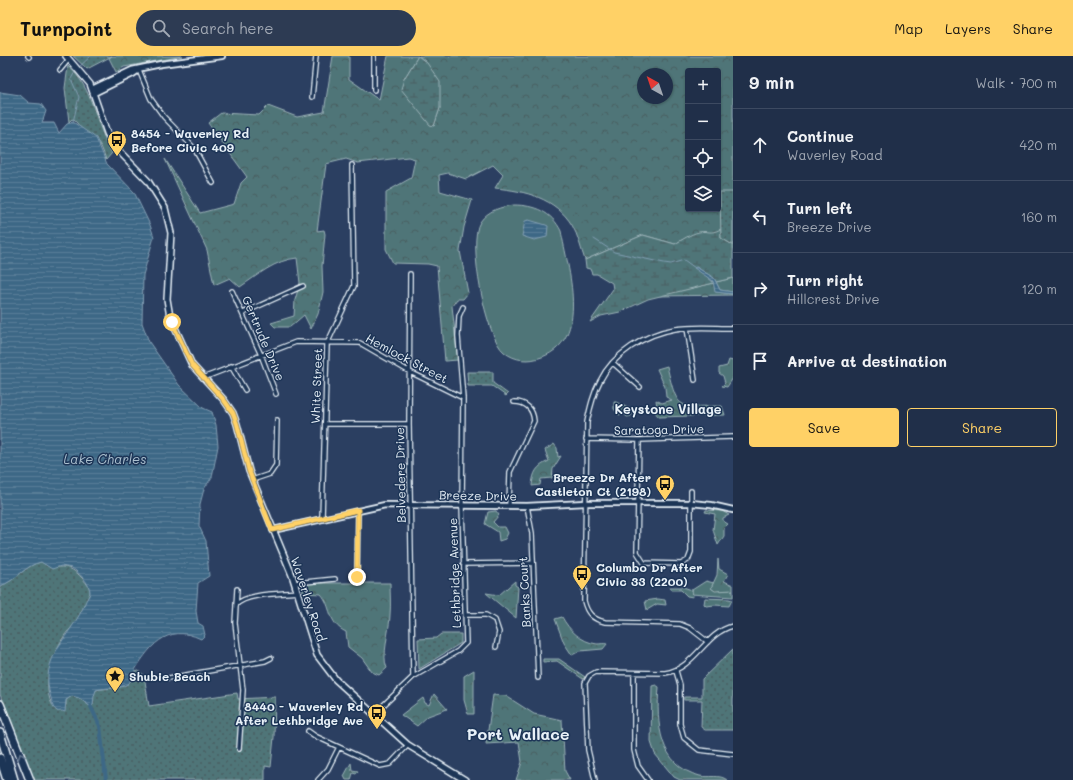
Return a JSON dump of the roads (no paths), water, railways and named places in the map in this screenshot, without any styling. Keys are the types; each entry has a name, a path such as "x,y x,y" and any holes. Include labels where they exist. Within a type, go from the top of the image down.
{"highway":[{"path":"0,704 30,780"},
{"path":"0,733 14,780"},
{"path":"0,758 7,780"}],"main road":[{"name":"Waverley Road","path":"68,57 81,72 93,91 110,140 120,153 148,181 165,208 171,233 168,283 169,312 192,365 224,400 233,413 252,480 298,592 312,641 321,661 336,680 408,745 464,779"}],"street":[{"path":"93,91 127,78 139,70 161,64 222,56"},
{"path":"312,97 316,56"},
{"path":"374,56 374,90"},
{"path":"60,70 68,57"},
{"path":"139,70 151,99 164,117 194,148 213,183"},
{"name":"White Street","path":"322,518 327,344 354,286 352,165"},
{"name":"Belvedere Drive","path":"410,274 409,424 413,677"},
{"path":"243,313 303,286"},
{"name":"Gertrude Drive","path":"232,291 262,355 276,394"},
{"name":"Lethbridge Avenue","path":"374,714 413,677 464,646 467,640 463,564 462,386 458,336 459,316 463,307"},
{"path":"708,642 690,628 680,624 605,622 595,619 588,612 584,601 586,439 591,402 600,380 623,353 646,339 660,333 687,328 733,328"},
{"path":"687,328 695,380"},
{"name":"Hemlock Street","path":"203,378 296,342 360,344 410,372 462,398"},
{"path":"613,363 640,387"},
{"path":"231,366 245,390"},
{"path":"509,506 510,472 534,421 534,416 527,406 522,402 514,402"},
{"path":"252,480 270,474 274,469 276,461 278,420"},
{"path":"324,424 409,424"},
{"name":"Saratoga Drive","path":"586,439 639,440 733,437"},
{"path":"639,440 637,552 640,559 648,564 682,564 688,560 691,552 691,491"},
{"name":"Breeze Drive","path":"272,530 385,505 527,506 586,503 691,503 717,505 733,510"},
{"name":"Banks Court","path":"527,506 532,533 538,678"},
{"path":"357,577 358,510"},
{"path":"463,564 533,563"},
{"path":"294,583 336,579"},
{"path":"237,589 235,623 243,690 239,749"},
{"path":"236,605 238,602 250,598 298,592"},
{"path":"466,615 486,615 495,620 499,632 496,647"},
{"path":"595,780 588,750 585,682 589,676 596,672 634,673 676,671 687,664 708,642 726,628 733,626"},
{"path":"169,678 239,666 264,661 271,658"},
{"path":"676,671 680,685 680,724 684,738 699,750 733,754"},
{"path":"634,673 634,750 638,766 648,780"},
{"path":"308,731 339,748 380,766 386,766 399,756 408,745"},
{"path":"318,780 328,769 339,748"}],"water":[{"name":"Lake Charles","path":"0,92 20,95 29,103 41,104 46,111 42,123 54,123 59,133 67,124 73,122 96,138 107,164 134,192 150,225 154,237 143,275 142,323 149,342 179,385 203,408 212,412 216,425 218,446 212,477 204,489 200,504 199,526 206,541 209,576 198,583 196,611 198,623 203,626 205,635 201,639 189,635 178,634 159,640 138,665 128,684 121,687 96,690 93,705 91,707 79,698 72,696 66,700 65,712 57,711 53,706 48,683 49,670 52,658 80,615 86,602 90,592 88,585 72,568 61,566 52,569 41,562 30,566 11,581 0,586"},
{"path":"529,220 548,226 547,237 534,240 522,236 525,221"},
{"path":"696,267 714,278 720,290 733,292 733,294 715,292 713,281 694,268"}],"waterway":[{"path":"78,68 91,56"},
{"path":"73,122 79,97 71,79 76,70"},
{"path":"594,239 614,252 671,264 684,260 695,268"},
{"path":"91,707 100,726 106,780"}],"place":[{"name":"8454 - Waverley Rd Before Civic 409","path":"117,157"},
{"name":"Breeze Dr After Castleton Ct (2198)","path":"665,501"},
{"name":"Columbo Dr After Civic 33 (2200)","path":"582,591"},
{"name":"Shubie Beach","path":"115,693"},
{"name":"8440 - Waverley Rd After Lethbridge Ave","path":"377,730"}],"district":[{"name":"Keystone Village","path":"668,408"},
{"name":"Port Wallace","path":"518,733"}]}
